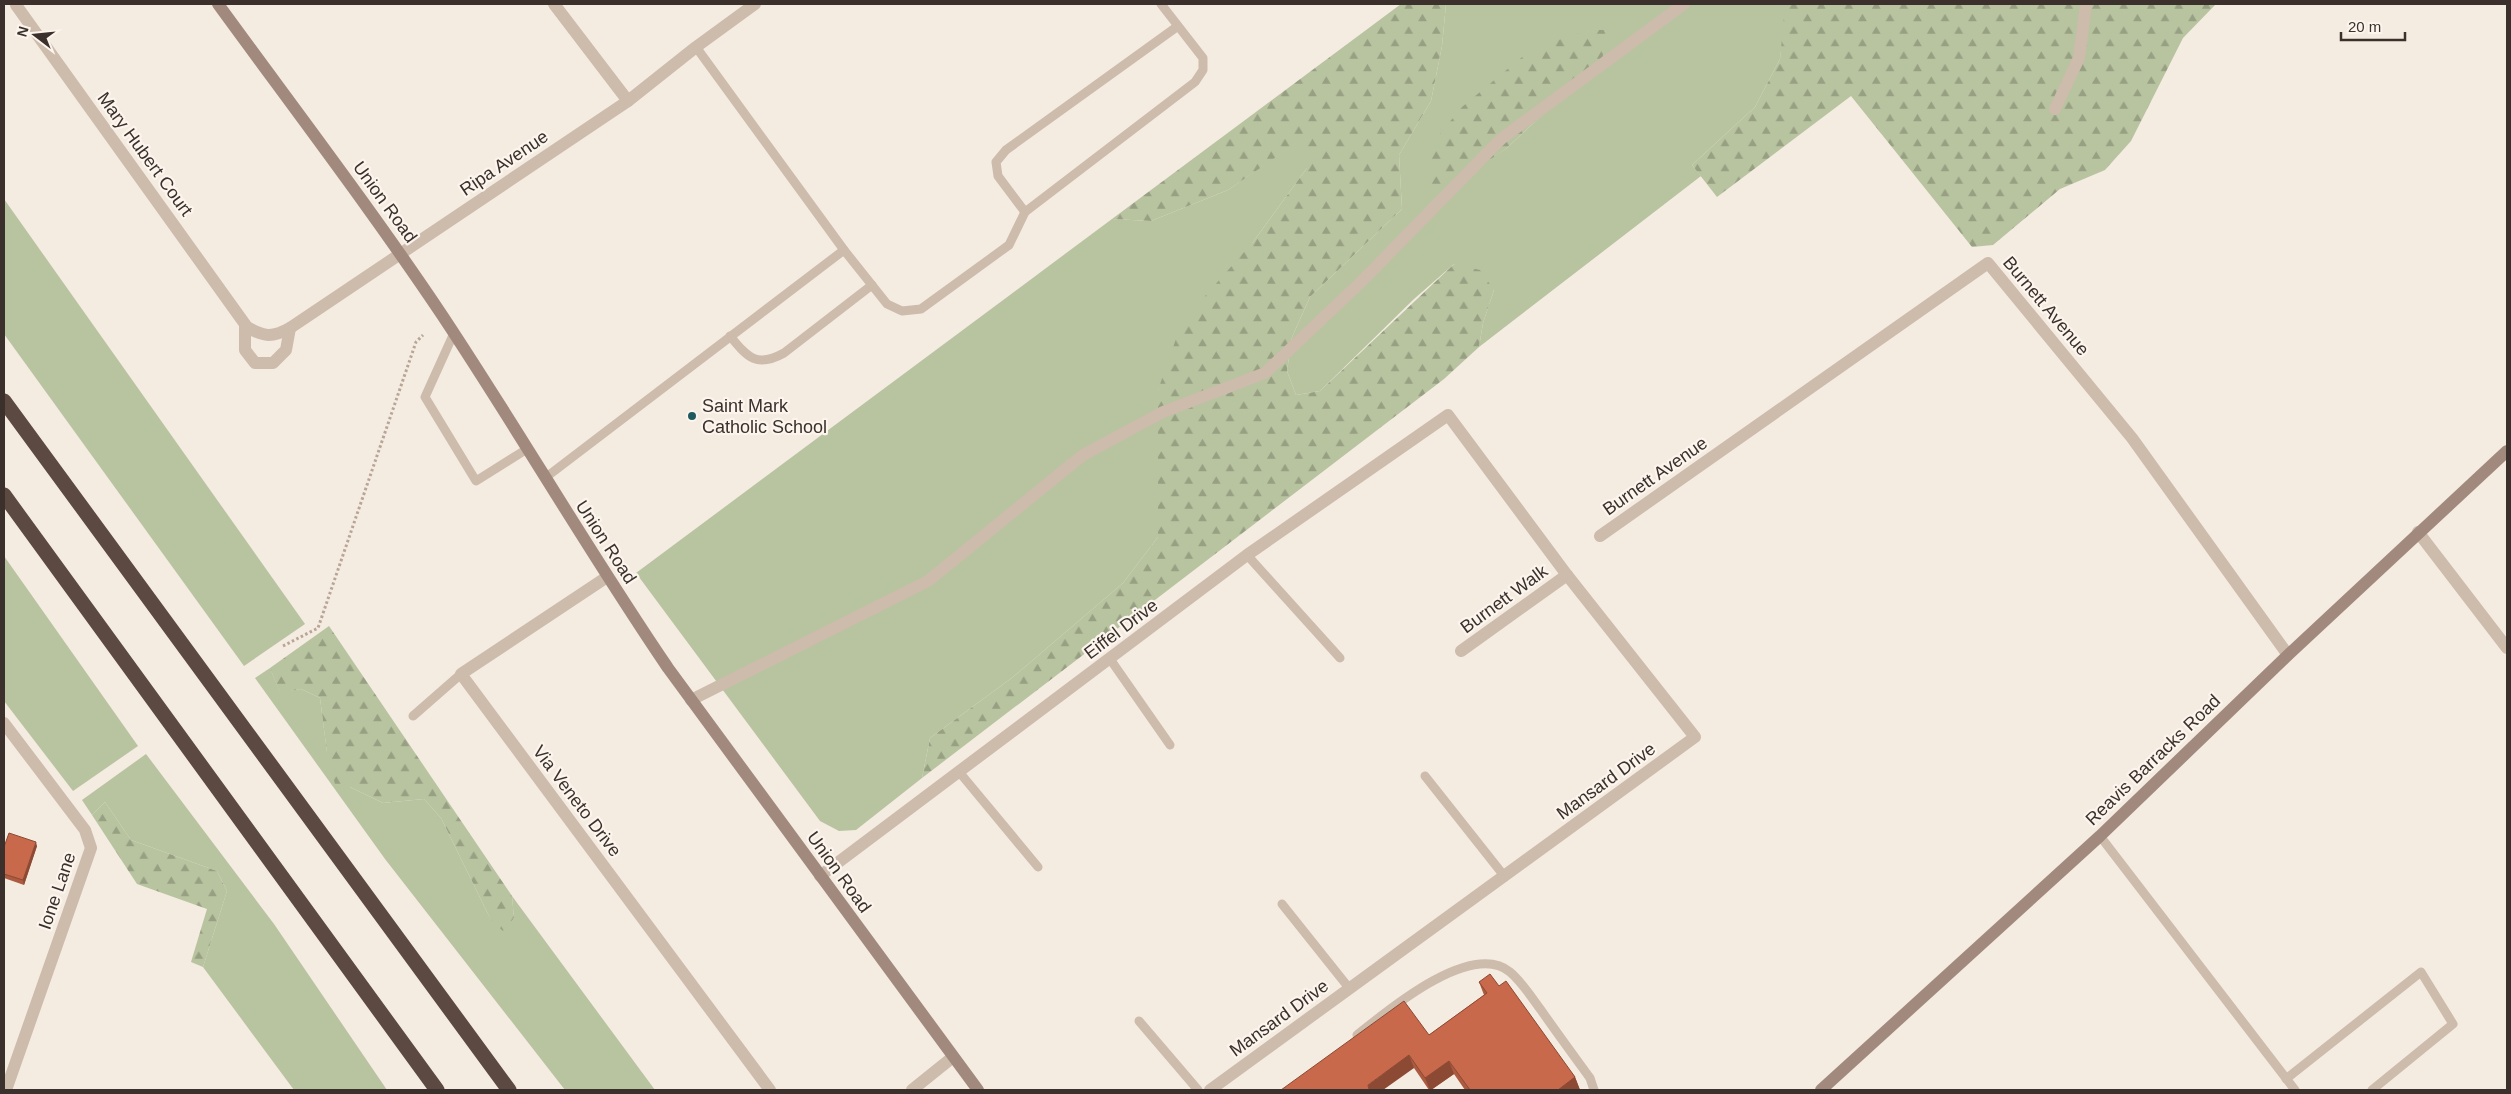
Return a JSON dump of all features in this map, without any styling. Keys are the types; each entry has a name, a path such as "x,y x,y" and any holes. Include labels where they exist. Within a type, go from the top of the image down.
{"highway":[{"path":"4,400 509,1090"},
{"path":"4,496 438,1090"}],"main road":[{"name":"Union Road","path":"218,4 401,254 454,333 607,577 691,700 978,1090"},
{"name":"Reavis Barracks Road","path":"1821,1090 2100,836 2418,532 2507,451"}],"street":[{"path":"554,4 628,101"},
{"name":"Ripa Avenue","path":"263,336 281,333 290,328 628,101 696,47 755,4"},
{"path":"691,700 928,581 1083,455 1163,412 1265,373 1361,282 1501,139 1684,4"},
{"path":"2055,108 2079,58 2086,4"},
{"name":"Mary Hubert Court","path":"16,5 245,324 263,336"},
{"name":"Burnett Avenue","path":"1600,536 1988,263 2132,438 2288,655"},
{"path":"245,324 245,350 255,363 273,363 286,350 290,328"},
{"name":"Eiffel Drive","path":"820,876 960,773 1247,555 1448,415"},
{"name":"Mansard Drive","path":"1210,1090 1695,737 1567,575 1448,415"},
{"path":"2418,532 2507,648"},
{"name":"Burnett Walk","path":"1461,651 1567,575"},
{"path":"461,674 607,577"},
{"name":"Via Veneto Drive","path":"461,674 770,1090"},
{"name":"Ione Lane","path":"4,723 86,830 91,848 6,1090"},
{"path":"912,1090 954,1057"}],"lane":[{"path":"696,47 844,250 887,304 902,311 921,309 1009,245 1025,212 1195,82 1202,70 1203,58 1162,4"},
{"path":"1025,212 998,176 996,162 1006,150 1178,26"},
{"path":"545,478 844,250"},
{"path":"730,336 745,355 756,360 771,361 872,285"},
{"path":"454,333 425,397 476,481 527,449"},
{"path":"1247,555 1340,658"},
{"path":"1110,659 1170,745"},
{"path":"413,716 461,674"},
{"path":"960,773 1038,867"},
{"path":"1425,776 1505,877"},
{"path":"2100,836 2295,1090"},
{"path":"1282,904 1349,988"},
{"path":"1348,1043 1420,986 1465,967 1492,964 1509,971 1529,993 1590,1078 1594,1090"},
{"path":"2286,1079 2421,972 2453,1024 2372,1090"},
{"path":"1138,1021 1198,1090"}],"path":[{"path":"283,646 318,628 416,342 423,335"}],"green space":[{"path":"1401,4 1446,4 1442,46 1431,101 1399,155 1402,209 1310,297 1292,337 1287,371 1296,395 1320,391 1454,264 1480,270 1494,290 1483,323 1479,347 1444,379 922,778 930,738 1013,677 1123,583 1158,537 1158,390 1182,322 1253,242 1307,168 1307,136 1228,190 1151,221 1112,219"},
{"path":"1446,4 1785,4 1786,9 1780,59 1755,107 1692,165 1701,176 1479,347 1483,323 1494,290 1454,264 1414,299 1320,391 1296,395 1287,371 1292,337 1310,297 1402,209 1399,155 1431,101 1442,46","holes":["1589,30 1606,31 1543,114 1507,148 1477,167"]},
{"path":"1785,4 2216,4 2183,38 2131,141 2105,170 2060,189 1993,245 1972,247 1851,96 1717,197 1692,165 1755,107 1780,59"},
{"path":"1589,30 1606,30 1602,63 1591,87 1543,114 1507,148 1445,190 1429,193 1427,179 1433,142 1462,107 1533,48"},
{"path":"1307,135 1307,168 1253,242 1158,390 1158,537 1123,583 1013,677 930,738 922,778 856,830 839,831 820,821 636,573 1112,219 1151,221 1228,190"},
{"path":"4,199 305,624 244,666 4,334"},
{"path":"4,556 138,746 73,791 4,701"},
{"path":"329,626 512,896 514,918 503,931 491,920 441,818 424,799 383,803 350,787 337,792 327,753 320,698 301,689 280,693 270,668"},
{"path":"270,668 280,692 301,689 320,698 327,752 350,787 383,803 424,799 441,818 491,920 514,919 512,896 655,1090 565,1090 385,859 255,678"},
{"path":"146,754 274,924 387,1090 294,1090 203,967 227,891 217,871 131,840 105,802 92,815 82,800"},
{"path":"105,802 131,840 217,871 227,891 203,967 191,962 207,909 137,884 92,815"}],"building":[{"path":"9,833 36,842 23,880 4,874 4,847"},
{"path":"1490,974 1499,986 1506,981 1575,1077 1558,1090 1470,1090 1449,1061 1425,1078 1409,1055 1368,1085 1369,1090 1281,1090 1404,1001 1429,1035 1487,993 1479,982"}],"place":[{"name":"Saint Mark Catholic School","path":"692,416"}]}
